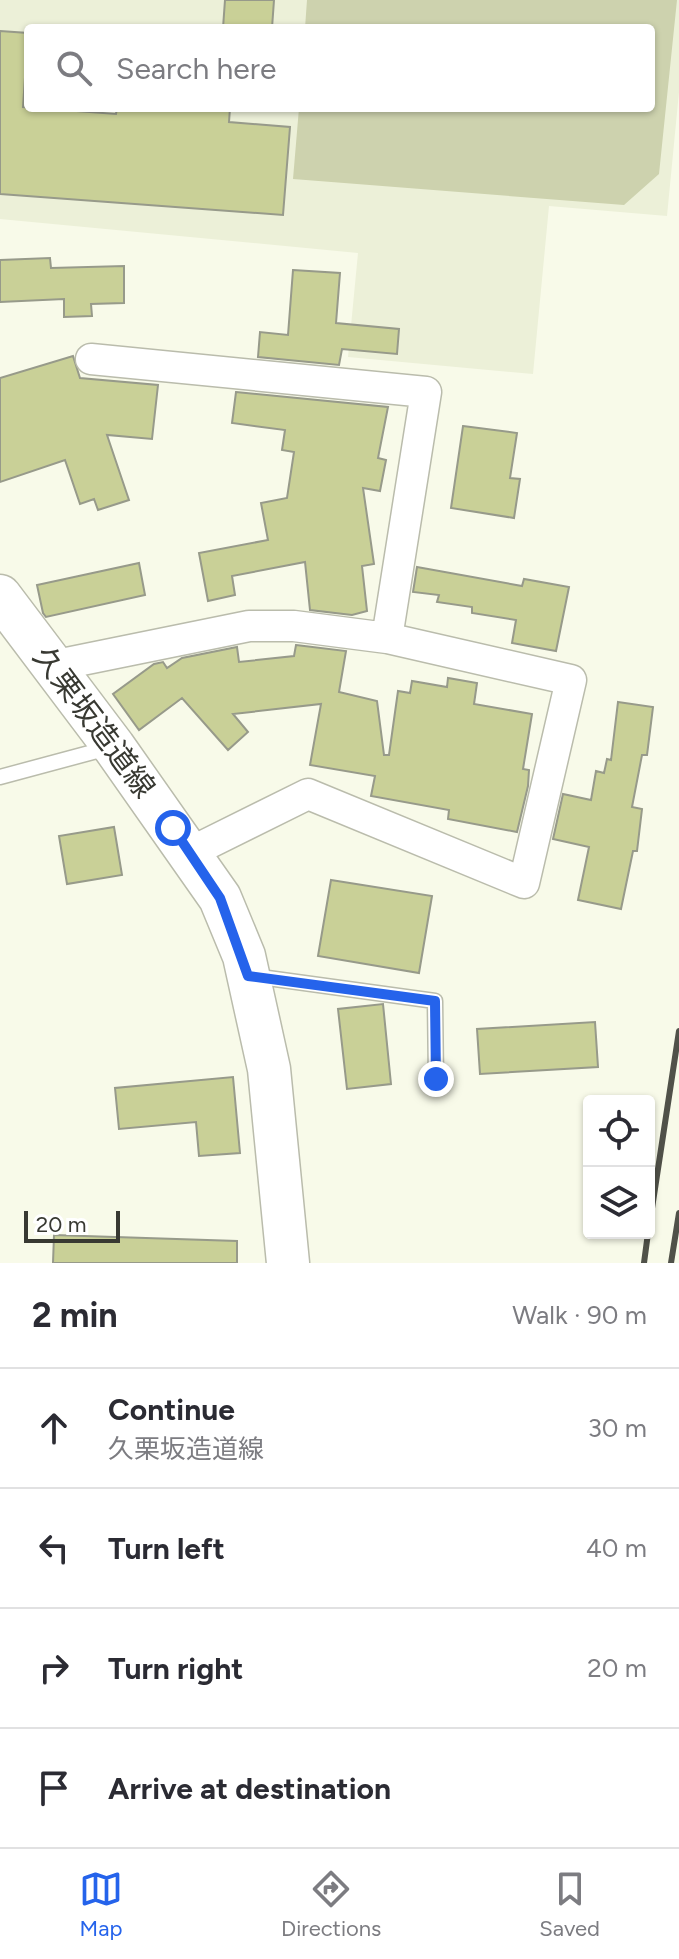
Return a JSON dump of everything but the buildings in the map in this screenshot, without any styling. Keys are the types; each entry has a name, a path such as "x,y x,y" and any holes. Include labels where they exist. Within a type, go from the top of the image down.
{"main road":[{"name":"久栗坂造道線","path":"0,596 114,747 220,898 248,976 269,1069 288,1263"}],"street":[{"path":"91,359 426,392 387,638"},
{"path":"52,666 249,626 294,626 387,638 571,680 524,883 308,794 189,853"}],"lane":[{"path":"0,777 114,747"},
{"path":"248,976 435,1001 436,1079"}],"shaded area":[{"path":"0,0 679,0 679,92 667,216 549,206 533,374 348,357 358,253 0,219"},
{"path":"307,0 677,0 659,174 624,205 293,179 299,112 655,112 655,24 305,24"}],"railway":[{"path":"655,1189 679,1031"},
{"path":"671,1263 679,1213"},
{"path":"644,1263 647,1239"}],"route":[{"path":"173,828 220,898 244,956 248,976 435,1001 436,1079"}]}
